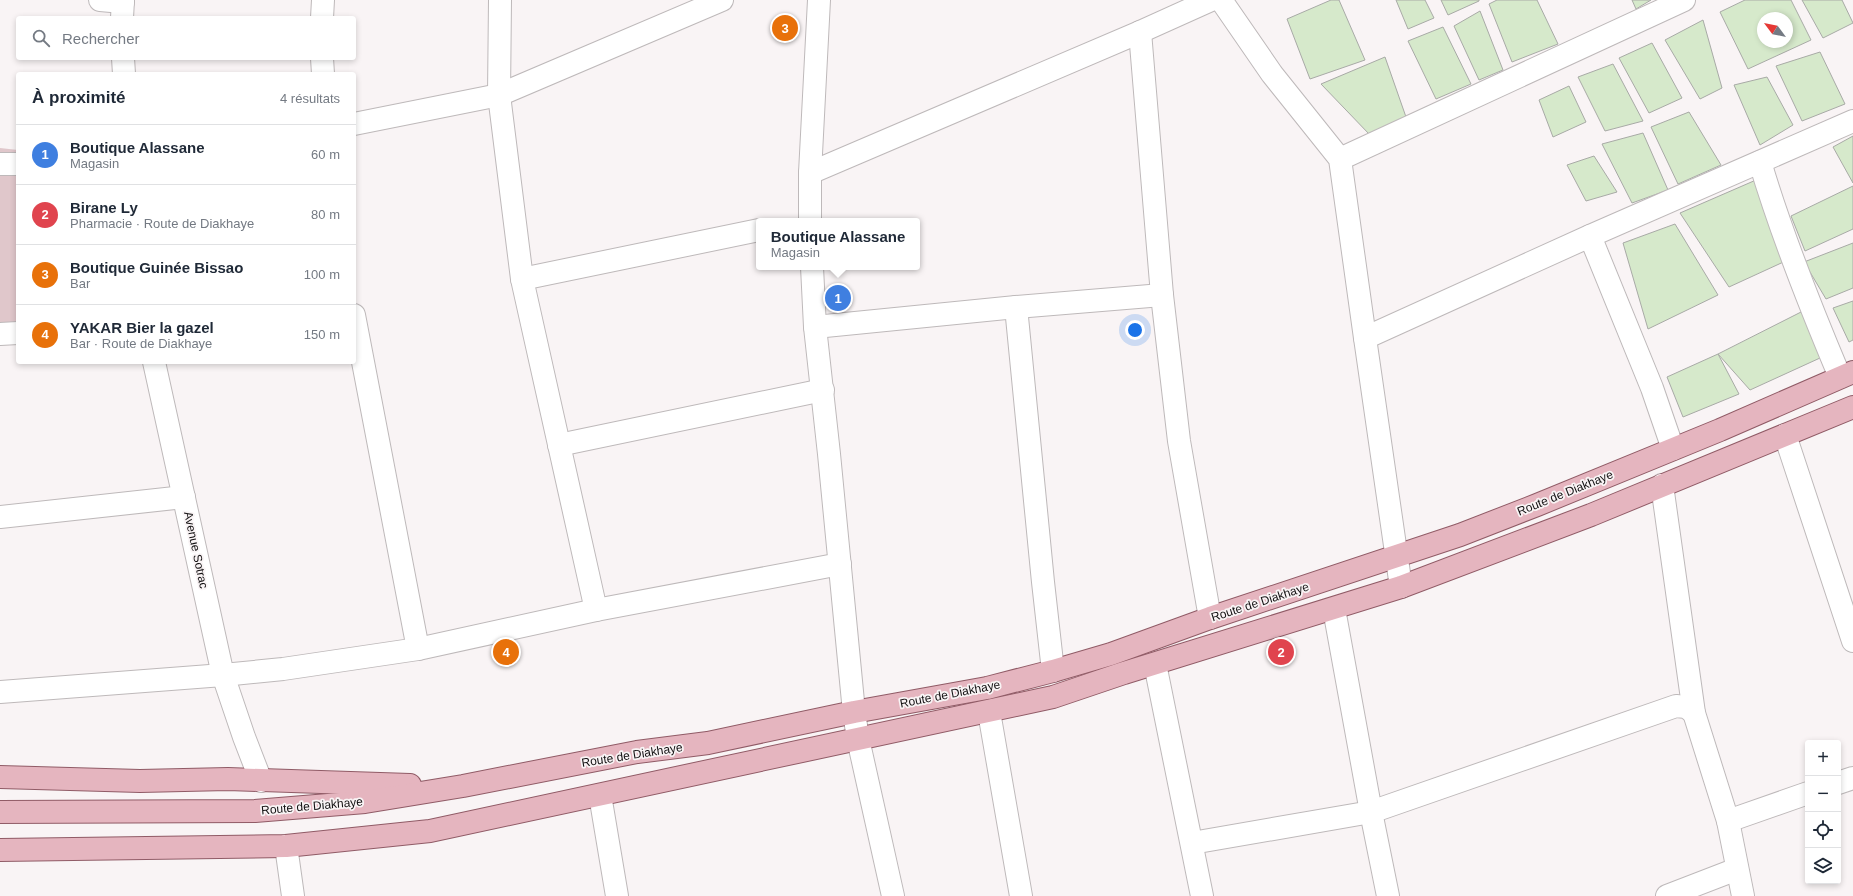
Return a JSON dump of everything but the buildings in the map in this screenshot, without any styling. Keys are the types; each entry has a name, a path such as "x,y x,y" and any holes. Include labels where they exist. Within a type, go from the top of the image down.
{"main road":[{"name":"Route de Diakhaye","path":"0,812 255,810 365,802 463,786 638,752 708,743 854,712 987,688 1053,672 1111,654 1210,618 1460,535 1673,449 1846,374"},
{"name":"Route de Diakhaye","path":"0,850 29,851 286,846 430,831 989,712 1053,697 1402,587 1591,515 1853,407"},
{"path":"0,777 140,781 228,779 463,786"},
{"path":"0,866 29,851"}],"street":[{"path":"100,0 123,7"},
{"path":"322,16 323,0"},
{"path":"500,0 499,94 522,279 596,610"},
{"path":"356,124 499,94 722,0"},
{"path":"807,218 819,0"},
{"path":"810,173 1140,32 1211,0"},
{"path":"1221,0 1272,74 1340,159 1402,587"},
{"path":"1340,159 1684,0"},
{"path":"1140,32 1162,295 1179,441 1210,618"},
{"path":"123,60 124,72"},
{"path":"322,60 323,72"},
{"path":"1365,338 1590,236 1853,121"},
{"path":"1760,162 1773,206 1800,280 1846,374"},
{"path":"0,164 16,164"},
{"path":"522,279 756,231"},
{"path":"1590,236 1652,388 1673,449"},
{"path":"812,270 815,327 854,712 858,739 893,896"},
{"path":"815,327 1016,307 1162,295"},
{"path":"1016,307 1053,672"},
{"path":"356,325 418,650"},
{"path":"0,334 16,333"},
{"name":"Avenue Sotrac","path":"154,364 223,675 261,781"},
{"path":"559,445 822,390"},
{"path":"1785,435 1846,598 1853,641"},
{"path":"1662,485 1694,712 1728,821 1743,896"},
{"path":"0,517 184,497"},
{"path":"0,692 283,669 418,650 596,610 840,564"},
{"path":"1334,609 1388,896"},
{"path":"1155,664 1202,896"},
{"path":"1192,843 1371,812 1676,706 1686,707 1694,712"},
{"path":"989,712 1021,896"},
{"path":"1841,782 1853,778"},
{"path":"1728,821 1805,794"},
{"path":"600,795 617,896"},
{"path":"286,846 293,896"},
{"path":"1666,896 1737,869"}],"shaded area":[{"path":"0,148 16,150 16,329 0,331"}],"place":[{"name":"Boutique Guinée Bissao","path":"785,28"},
{"name":"Boutique Alassane","path":"838,298"},
{"name":"YAKAR Bier la gazel","path":"506,652"},
{"name":"Birane Ly","path":"1281,652"}]}
